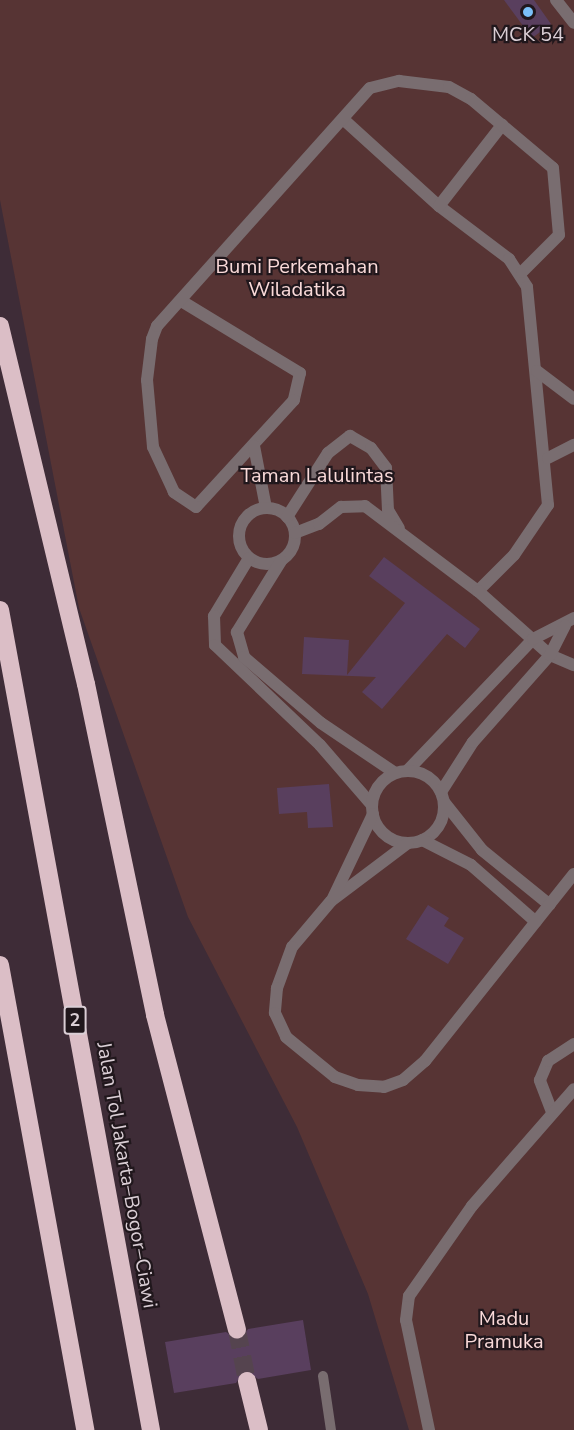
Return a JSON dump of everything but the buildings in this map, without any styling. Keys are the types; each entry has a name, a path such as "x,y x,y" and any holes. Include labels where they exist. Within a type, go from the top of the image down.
{"highway":[{"path":"0,326 86,684 155,1015 237,1330"},
{"name":"Jalan Tol Jakarta–Bogor–Ciawi","path":"0,610 151,1430"},
{"path":"0,965 85,1430"},
{"path":"247,1381 259,1430"}],"street":[{"path":"556,0 574,23"},
{"path":"183,302 300,373 294,400 196,507 174,492 162,473 151,427 148,349 157,327 183,302 370,88 399,81 449,87 502,125 554,172 552,196 559,235 522,272"},
{"path":"343,119 439,206 522,272 532,310 548,458 545,515 478,591"},
{"path":"439,206 502,125"},
{"path":"537,371 574,399"},
{"path":"287,517 328,453 350,436 371,448 386,468 388,510 403,534"},
{"path":"548,458 574,445"},
{"path":"254,446 266,508"},
{"path":"295,532 356,503 403,534 478,591 550,655 574,665"},
{"path":"281,561 265,565 249,558 238,532 248,516 266,508 287,517 295,532 292,549 281,561 240,624 244,657 321,723 401,772 428,777 482,850 550,905"},
{"path":"249,558 214,616 215,645 320,745 372,809 385,835 408,843"},
{"path":"331,902 408,843 422,840 441,821 442,797 473,742 550,655 569,622"},
{"path":"569,622 533,639 401,772 379,786 372,809 331,902 282,965 275,1013 304,1056 335,1077 358,1085 384,1086 403,1080 425,1061 574,874"},
{"path":"422,840 471,865 536,922"},
{"path":"552,1112 540,1080 548,1061 574,1044"},
{"path":"429,1430 406,1320 409,1296 472,1206 574,1089"}],"lane":[{"path":"322,1376 331,1430"}],"green space":[{"name":"Bumi Perkemahan Wiladatika","path":"0,0 574,0 574,1430 409,1430 368,1294 297,1127 188,917 79,608 0,200"}],"tunnel":[{"path":"237,1330 247,1381"}],"place":[{"name":"MCK 54","path":"528,12"}],"park label":[{"name":"Taman Lalulintas","path":"317,475"},
{"name":"Madu Pramuka","path":"504,1330"}]}
